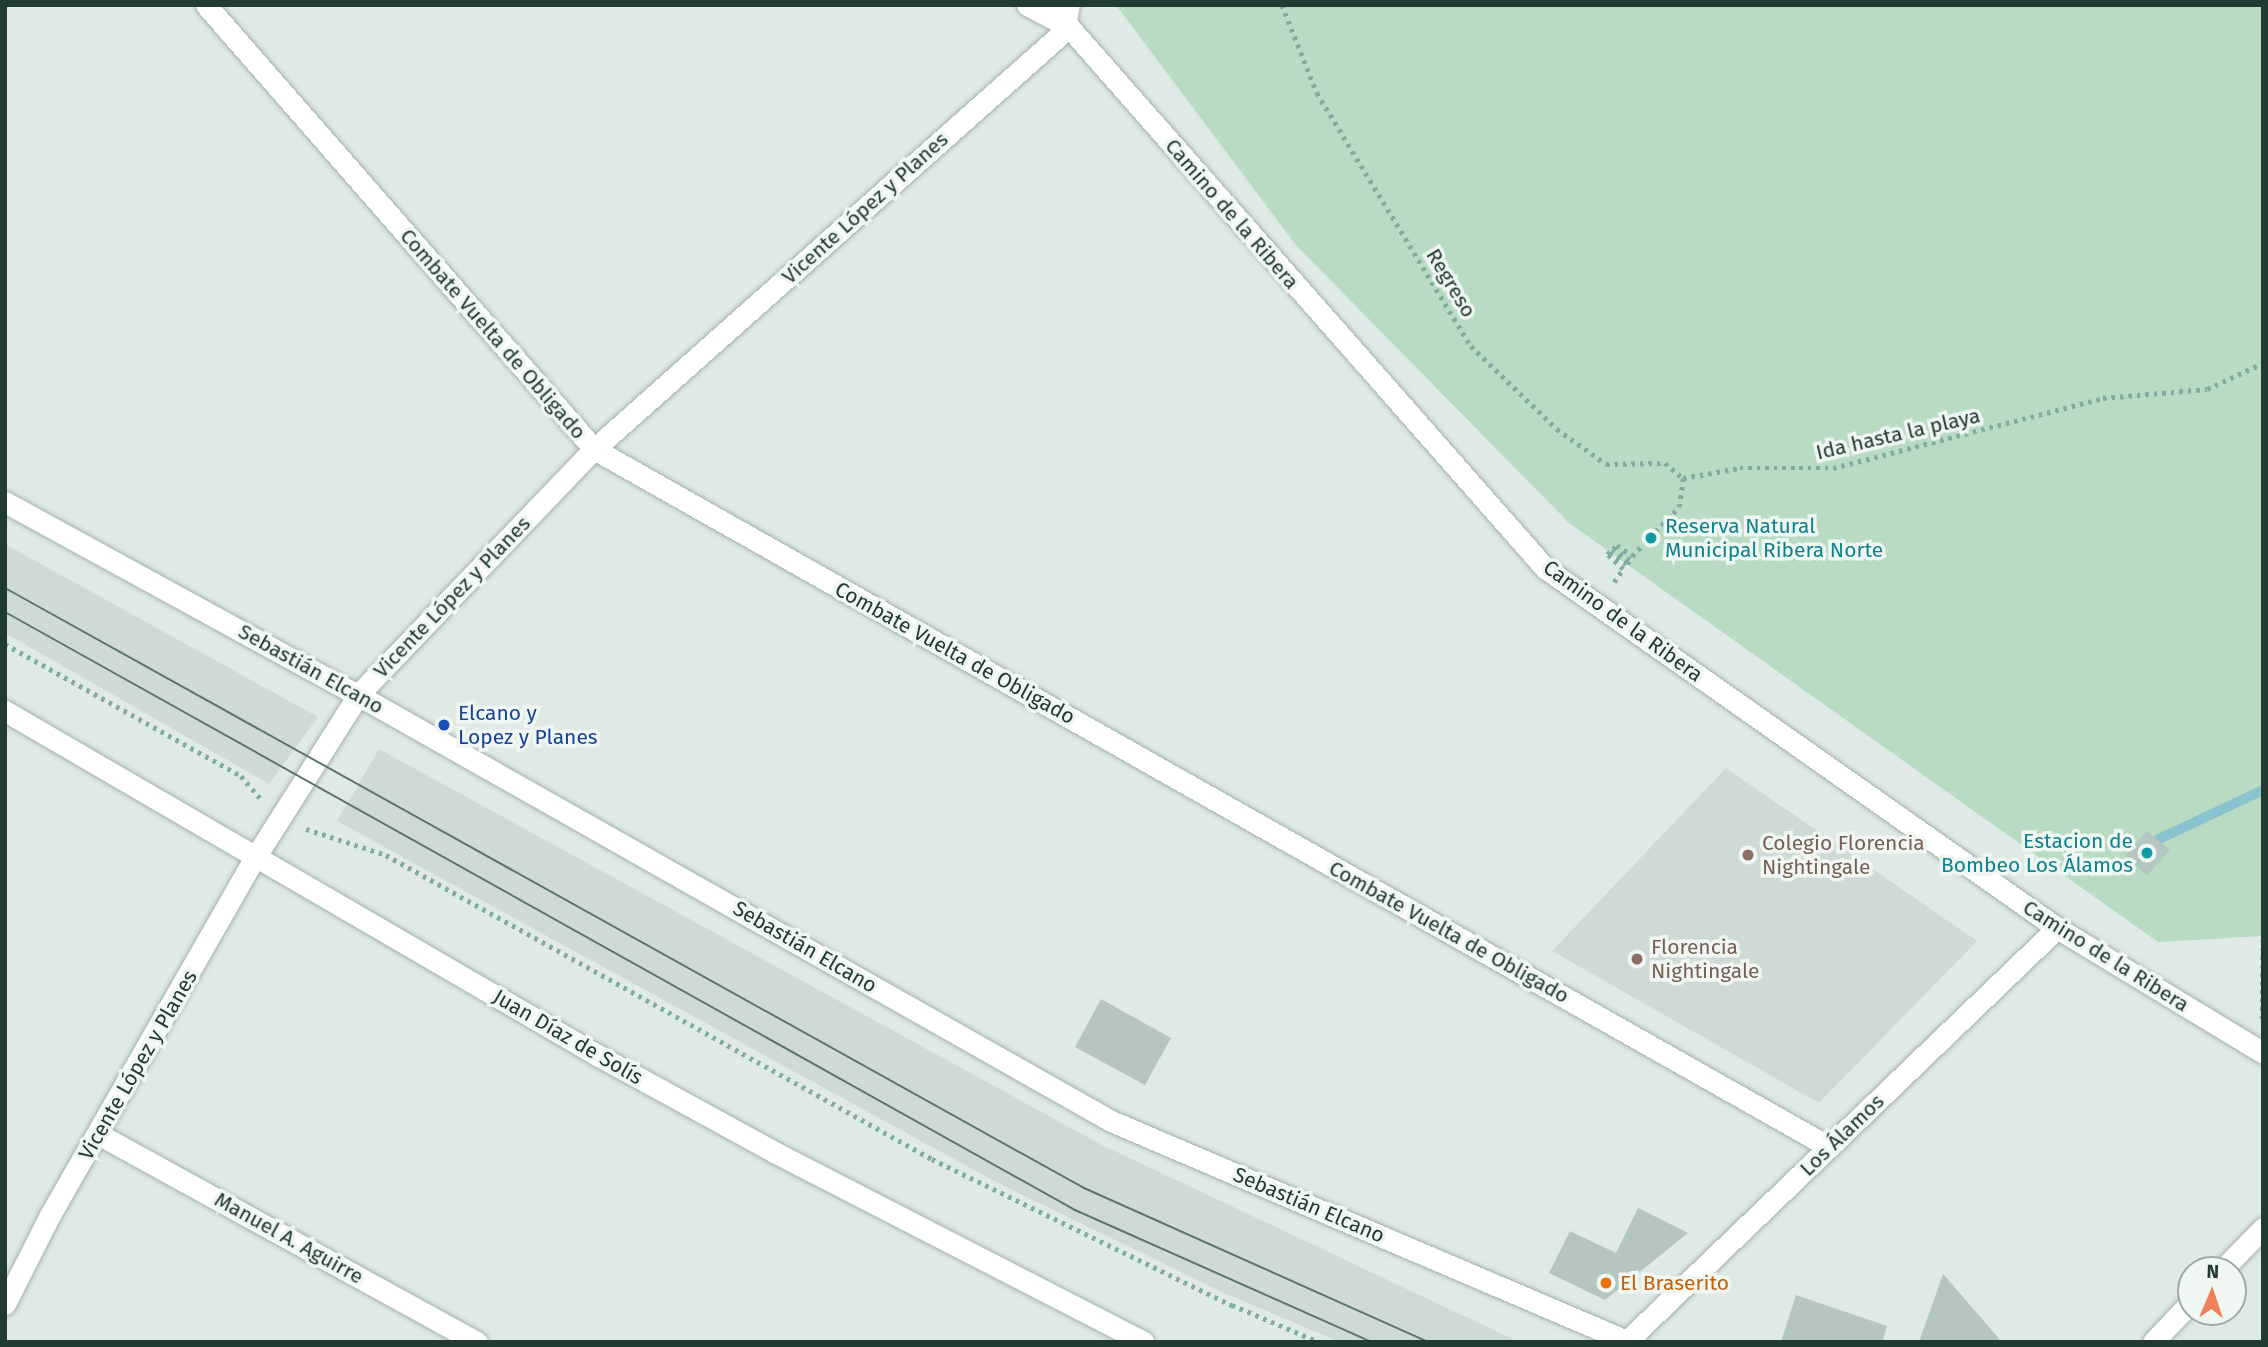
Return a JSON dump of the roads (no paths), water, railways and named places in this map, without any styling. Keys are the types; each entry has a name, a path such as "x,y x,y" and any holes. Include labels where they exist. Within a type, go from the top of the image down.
{"street":[{"name":"Combate Vuelta de Obligado","path":"205,5 594,449 1829,1147"},
{"name":"Camino de la Ribera","path":"1027,5 1069,27"},
{"name":"Camino de la Ribera","path":"1058,5 1069,27 1545,568 2057,929 2263,1053"},
{"name":"Vicente López y Planes","path":"5,1304 50,1215 100,1135 257,856 358,695 594,449 1069,27"},
{"name":"Sebastián Elcano","path":"5,502 358,695 1111,1121 1628,1341"},
{"name":"Juan Díaz de Solís","path":"5,710 752,1140 1143,1342"},
{"name":"Los Álamos","path":"1628,1341 2057,929"},
{"name":"Manuel A. Aguirre","path":"100,1135 477,1342"},
{"path":"2236,1256 2263,1228"},
{"path":"2153,1342 2177,1317"}],"lane":[{"path":"1069,27 1073,5"}],"waterway":[{"path":"2159,839 2263,790"}],"tram line":[{"path":"5,588 1084,1188 1429,1342"},
{"path":"5,612 1075,1210 1372,1342"}],"place":[{"name":"Reserva Natural Municipal Ribera Norte","path":"1651,538"},
{"name":"Elcano y Lopez y Planes","path":"444,725"},
{"name":"Estacion de Bombeo Los Álamos","path":"2147,853"},
{"name":"Colegio Florencia Nightingale","path":"1748,855"},
{"name":"Florencia Nightingale","path":"1637,959"},
{"name":"El Braserito","path":"1606,1283"}]}
